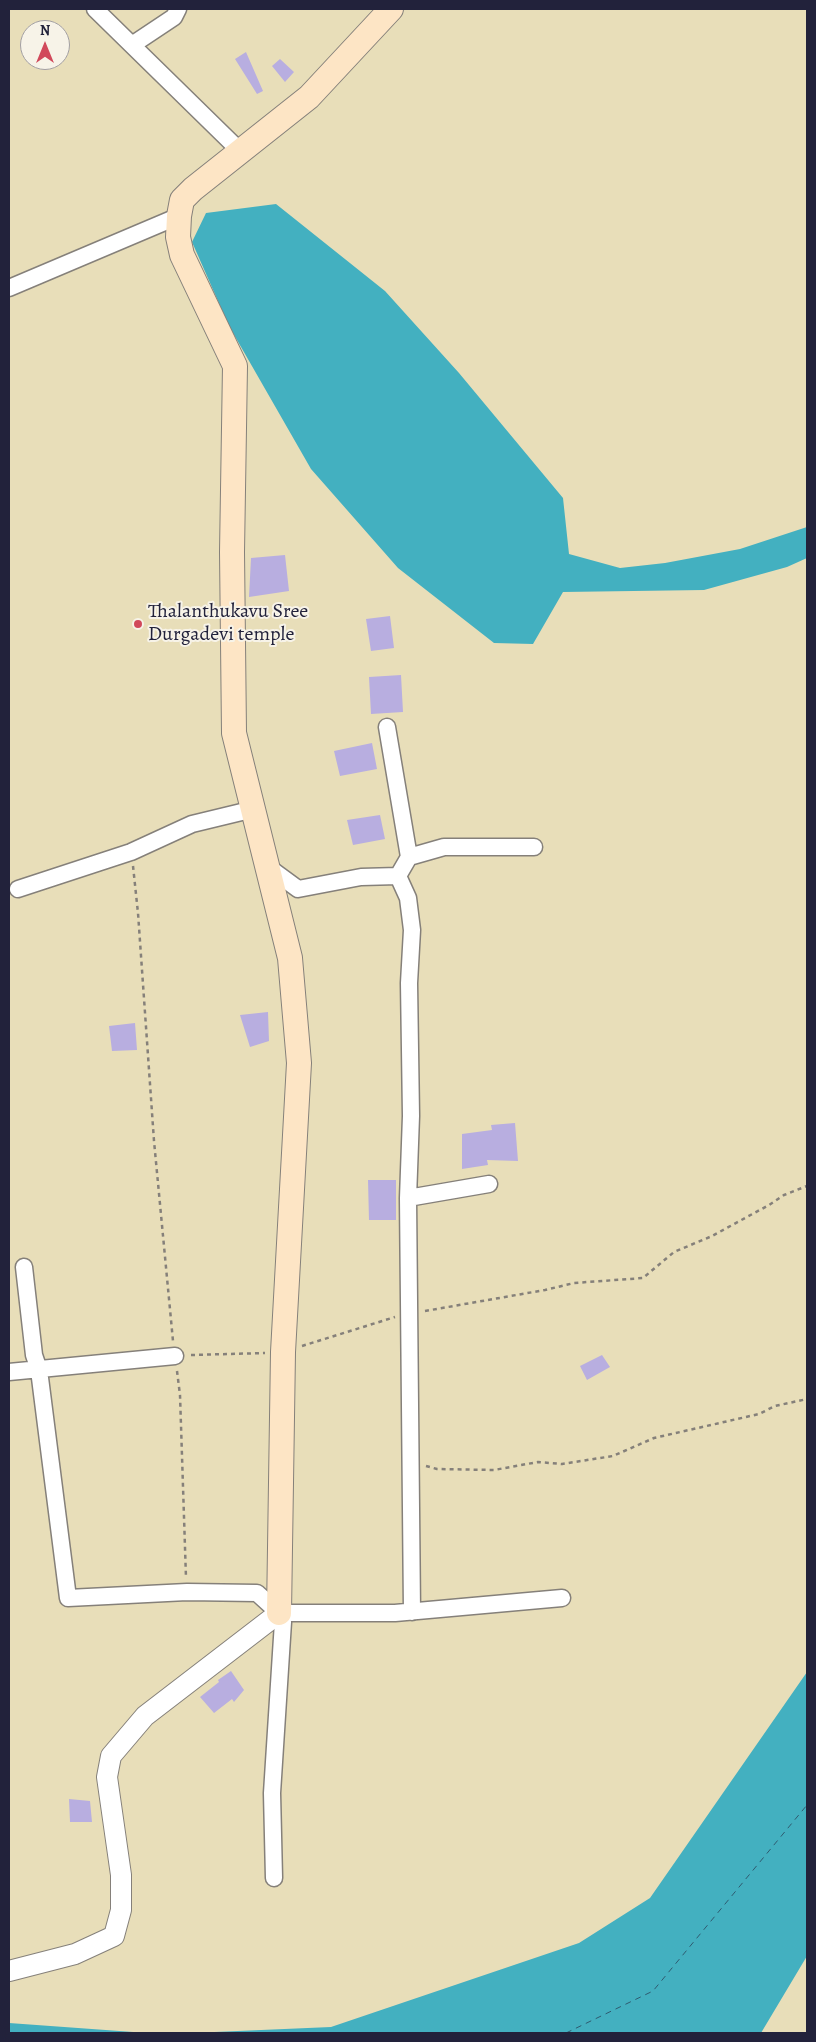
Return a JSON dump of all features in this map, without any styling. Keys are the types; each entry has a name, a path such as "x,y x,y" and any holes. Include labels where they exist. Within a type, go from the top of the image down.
{"main road":[{"path":"279,1613 283,1352 298,1063 290,958 234,732 232,552 234,366 182,254 178,237 179,216 182,200 193,189 309,97 391,9"}],"street":[{"path":"95,9 240,151"},
{"path":"132,45 174,17 178,9"},
{"path":"9,288 179,216"},
{"path":"387,727 408,857 398,876"},
{"path":"18,889 131,852 192,824 254,810"},
{"path":"408,857 444,847 534,847"},
{"path":"268,867 298,889 360,878 398,876"},
{"path":"398,876 408,898 412,930 408,984 411,1116 408,1198 412,1612"},
{"path":"408,1198 489,1184"},
{"path":"24,1267 34,1355 39,1370 68,1598 187,1592 257,1593 279,1613 283,1622 272,1793 274,1878"},
{"path":"9,1372 175,1356"},
{"path":"9,1971 75,1954 114,1936 121,1910 121,1875 107,1777 111,1756 144,1716 279,1613 412,1612 562,1598"}],"path":[{"path":"131,852 138,913 154,1141 180,1395 187,1592"},
{"path":"410,1313 439,1310 574,1283 644,1278 674,1252 712,1236 784,1195 807,1186"},
{"path":"410,1461 437,1469 494,1470 538,1462 562,1464 613,1456 654,1438 759,1414 775,1406 807,1399"}],"water":[{"path":"276,204 385,291 459,373 563,498 569,554 620,568 665,563 740,549 807,527 807,558 787,567 704,590 563,592 533,644 494,643 398,568 311,469 229,326 192,242 206,213"},
{"path":"807,1672 807,1956 761,2033 191,2033 331,2027 579,1943 650,1898"},
{"path":"9,2023 147,2033 9,2033"}],"building":[{"path":"246,52 263,91 257,94 235,59"},
{"path":"280,59 294,72 285,82 272,66"},
{"path":"285,555 289,591 249,597 251,558"},
{"path":"390,616 394,648 371,651 366,619"},
{"path":"401,675 403,712 371,714 369,677"},
{"path":"372,743 377,769 340,776 334,751"},
{"path":"380,815 385,839 353,845 347,820"},
{"path":"268,1012 269,1041 250,1047 240,1015"},
{"path":"135,1023 137,1050 112,1051 109,1026"},
{"path":"515,1123 518,1161 487,1160 488,1165 462,1169 462,1134 492,1130 491,1125"},
{"path":"368,1180 396,1180 396,1220 369,1220"},
{"path":"602,1355 610,1367 587,1380 580,1366"},
{"path":"231,1671 244,1690 234,1702 232,1699 214,1713 200,1697"},
{"path":"69,1799 90,1801 92,1822 70,1822"}],"ferry route":[{"path":"566,2033 653,1991 807,1805"}],"place":[{"name":"Thalanthukavu Sree Durgadevi temple","path":"138,624"}]}
